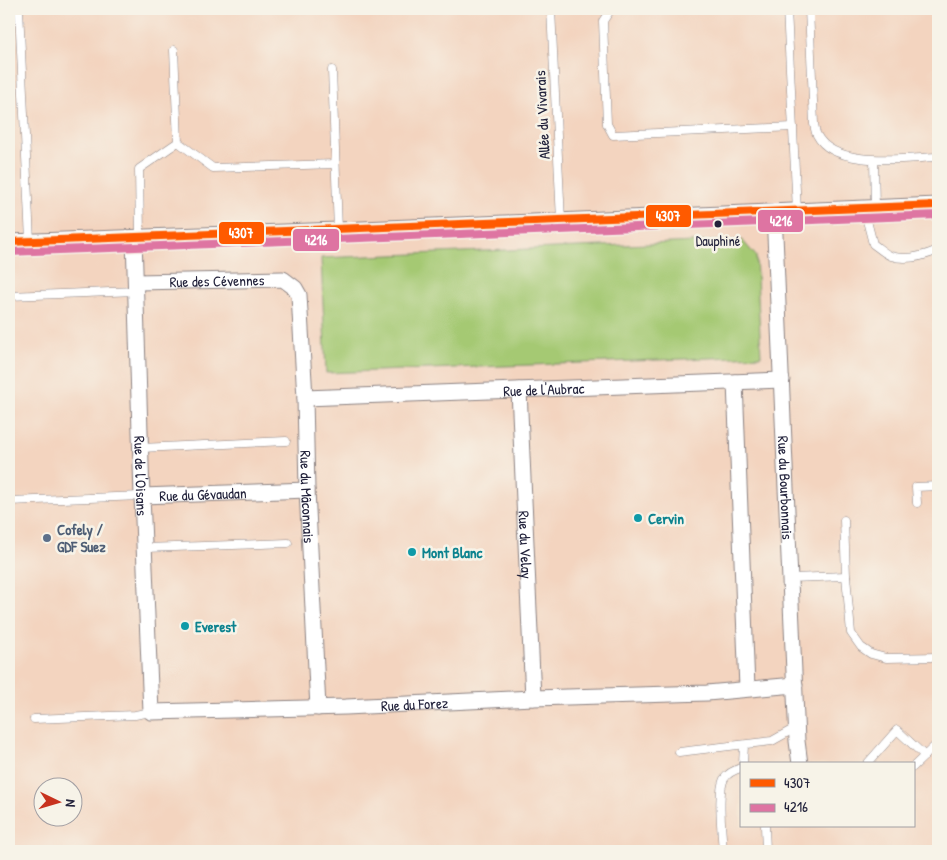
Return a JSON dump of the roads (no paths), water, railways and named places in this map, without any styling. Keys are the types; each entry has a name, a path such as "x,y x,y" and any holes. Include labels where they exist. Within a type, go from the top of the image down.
{"street":[{"path":"9,242 938,205"},
{"name":"Rue du Bourbonnais","path":"774,212 800,762"},
{"name":"Rue de l'Oisans","path":"137,238 142,496 151,712"},
{"name":"Rue des Cévennes","path":"137,287 265,278 283,279 295,288"},
{"name":"Rue du Mâconnais","path":"295,288 301,305 307,490 318,708"},
{"name":"Rue de l'Aubrac","path":"305,398 782,380"},
{"path":"735,382 747,688"},
{"name":"Rue du Velay","path":"519,390 533,698"},
{"name":"Rue du Gévaudan","path":"142,496 307,490"},
{"name":"Rue du Forez","path":"151,712 318,708 707,692 795,685"}],"lane":[{"path":"19,9 30,241"},
{"name":"Allée du Vivarais","path":"550,9 561,221"},
{"path":"603,9 607,124 613,135 793,127"},
{"path":"603,21 611,9"},
{"path":"787,9 797,211"},
{"path":"809,9 814,124 817,136 830,149 850,157 874,160 938,156"},
{"path":"174,50 178,142"},
{"path":"332,70 338,230"},
{"path":"178,142 213,168 335,164"},
{"path":"137,238 139,169 178,142"},
{"path":"874,160 869,208 874,244 890,256 908,258 923,256 938,250"},
{"name":"Rue des Cévennes","path":"9,296 137,287"},
{"path":"141,448 286,441"},
{"path":"917,503 916,487 938,486"},
{"name":"Rue du Gévaudan","path":"10,501 142,496"},
{"path":"844,520 851,633 861,647 871,654 886,658 938,657"},
{"path":"145,548 288,542"},
{"path":"791,578 846,576"},
{"name":"Rue du Forez","path":"34,719 136,715 151,712"},
{"path":"679,752 772,741 797,727"},
{"path":"868,762 897,730 925,756"},
{"path":"914,766 938,742"},
{"path":"744,745 744,762"},
{"path":"723,851 721,789 725,778 734,770 740,768"},
{"path":"765,828 766,851"}],"place":[{"name":"Dauphiné","path":"718,224"},
{"name":"Cervin","path":"638,518"},
{"name":"Cofely / GDF Suez","path":"47,538"},
{"name":"Mont Blanc","path":"412,552"},
{"name":"Everest","path":"185,626"}]}
